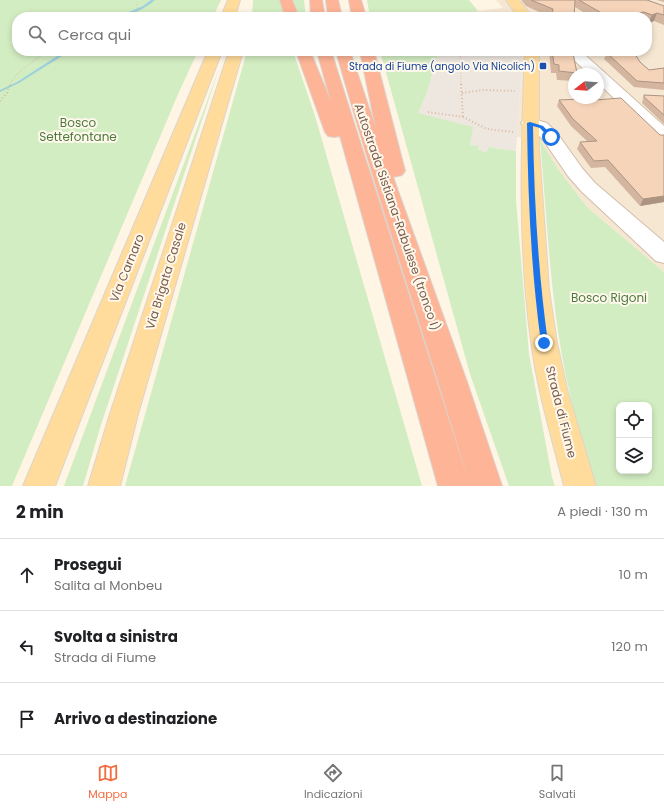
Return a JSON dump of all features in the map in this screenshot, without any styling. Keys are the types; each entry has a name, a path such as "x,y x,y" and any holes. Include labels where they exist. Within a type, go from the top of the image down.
{"highway":[{"path":"286,0 290,12"},
{"path":"316,0 317,12"},
{"path":"332,0 334,12"},
{"path":"355,0 358,12"},
{"path":"305,56 331,122 423,383 454,486"},
{"name":"Autostrada Sistiana-Rabuiese (tronco I)","path":"325,56 423,383"},
{"name":"Autostrada Sistiana-Rabuiese (tronco I)","path":"345,56 360,107 453,382"},
{"path":"368,56 391,156 453,382 486,486"}],"main road":[{"path":"512,0 521,12"},
{"path":"233,12 242,2"},
{"name":"Via Carnaro","path":"39,486 213,56"},
{"name":"Via Brigata Casale","path":"104,486 229,56"},
{"name":"Strada di Fiume","path":"532,56 530,128 537,290 543,335 554,393 580,486"}],"street":[{"path":"575,56 580,58 591,68"},
{"path":"604,79 664,136"},
{"path":"622,95 643,96"},
{"path":"530,128 541,127 551,137 575,172 588,187 664,255"}],"path":[{"path":"136,12 138,0"},
{"path":"0,102 7,93 12,79 32,61 40,56"},
{"path":"458,56 464,117"},
{"path":"462,93 483,90 532,92"},
{"path":"428,112 464,117 487,129 530,128"}],"shaded area":[{"path":"496,0 664,0 664,272 587,207 558,169 540,140 517,137 522,56 652,56 652,12 474,12 503,8"},
{"path":"438,56 522,56 516,151 488,147 487,152 484,153 478,148 479,147 470,145 418,113 426,95"}],"green space":[{"name":"Bosco Settefontane","path":"0,0 221,0 215,12 12,12 12,56 196,56 12,486 0,486"},
{"path":"253,0 304,0 305,12 252,12"},
{"path":"367,0 469,0 478,11 474,12 369,12"},
{"path":"246,56 295,56 315,116 422,486 125,486"},
{"path":"381,56 438,56 426,95 418,113 473,127 470,145 479,146 478,149 484,152 487,152 488,147 516,151 516,200 529,354 552,477 555,486 509,486 470,374"},
{"path":"219,69 100,428 83,486 64,486"},
{"name":"Bosco Rigoni","path":"540,140 558,169 587,207 664,272 664,486 595,486 571,399 558,331 550,267"}],"building":[{"path":"531,0 575,0 574,12 553,12 553,9"},
{"path":"579,0 647,0 664,6 664,15 657,13 652,15 652,12 600,12"},
{"path":"553,56 574,56 576,68 568,68 568,72 559,71 559,65 554,64"},
{"path":"610,56 636,56 640,62 649,70 664,68 664,83 637,81"},
{"path":"644,95 664,96 664,115 644,97"},
{"path":"621,98 660,135 664,135 664,196 643,199 608,160 594,161 580,142 597,141 573,119 559,100 568,100 568,104 604,104 604,99"}],"waterway":[{"path":"132,12 144,7 153,0"},
{"path":"0,91 18,83 60,56"}],"place":[{"name":"Strada di Fiume (angolo Via Nicolich)","path":"543,66"}],"route":[{"path":"544,343 537,290 531,177 530,123 541,127 551,137"}]}
